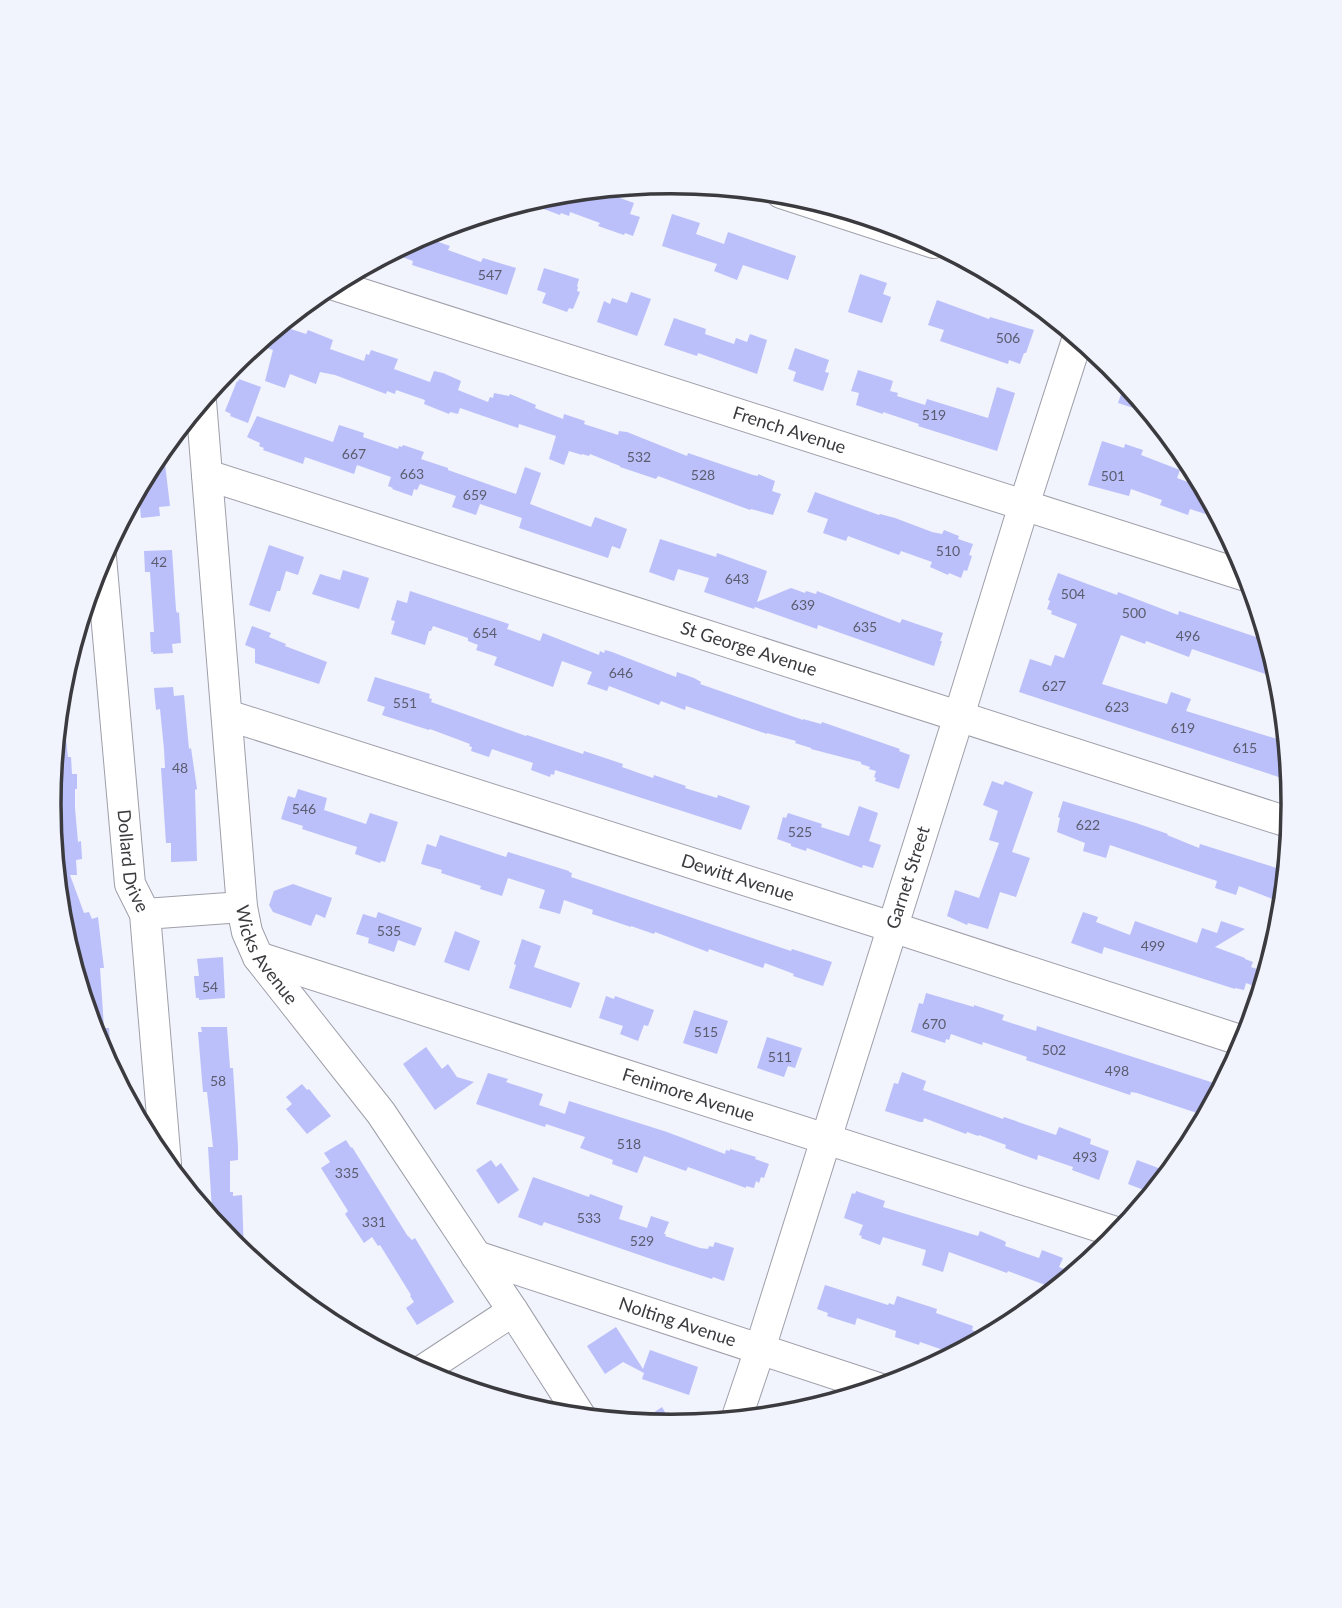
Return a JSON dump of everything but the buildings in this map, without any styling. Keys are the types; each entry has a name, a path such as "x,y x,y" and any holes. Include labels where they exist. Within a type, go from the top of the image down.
{"street":[{"name":"French Avenue","path":"346,289 1235,572"},
{"name":"Garnet Street","path":"739,1410 1075,348"},
{"name":"Wicks Avenue","path":"202,415 247,932 258,957 382,1113 574,1406"},
{"name":"St George Avenue","path":"207,475 1280,820"},
{"name":"Dollard Drive","path":"103,583 130,884 145,914 164,1143"},
{"name":"Dewitt Avenue","path":"227,715 1234,1038"},
{"path":"145,914 243,907"},
{"name":"Fenimore Avenue","path":"258,957 1107,1229"},
{"name":"Nolting Avenue","path":"477,1256 862,1383"},
{"path":"432,1364 513,1311"}]}
